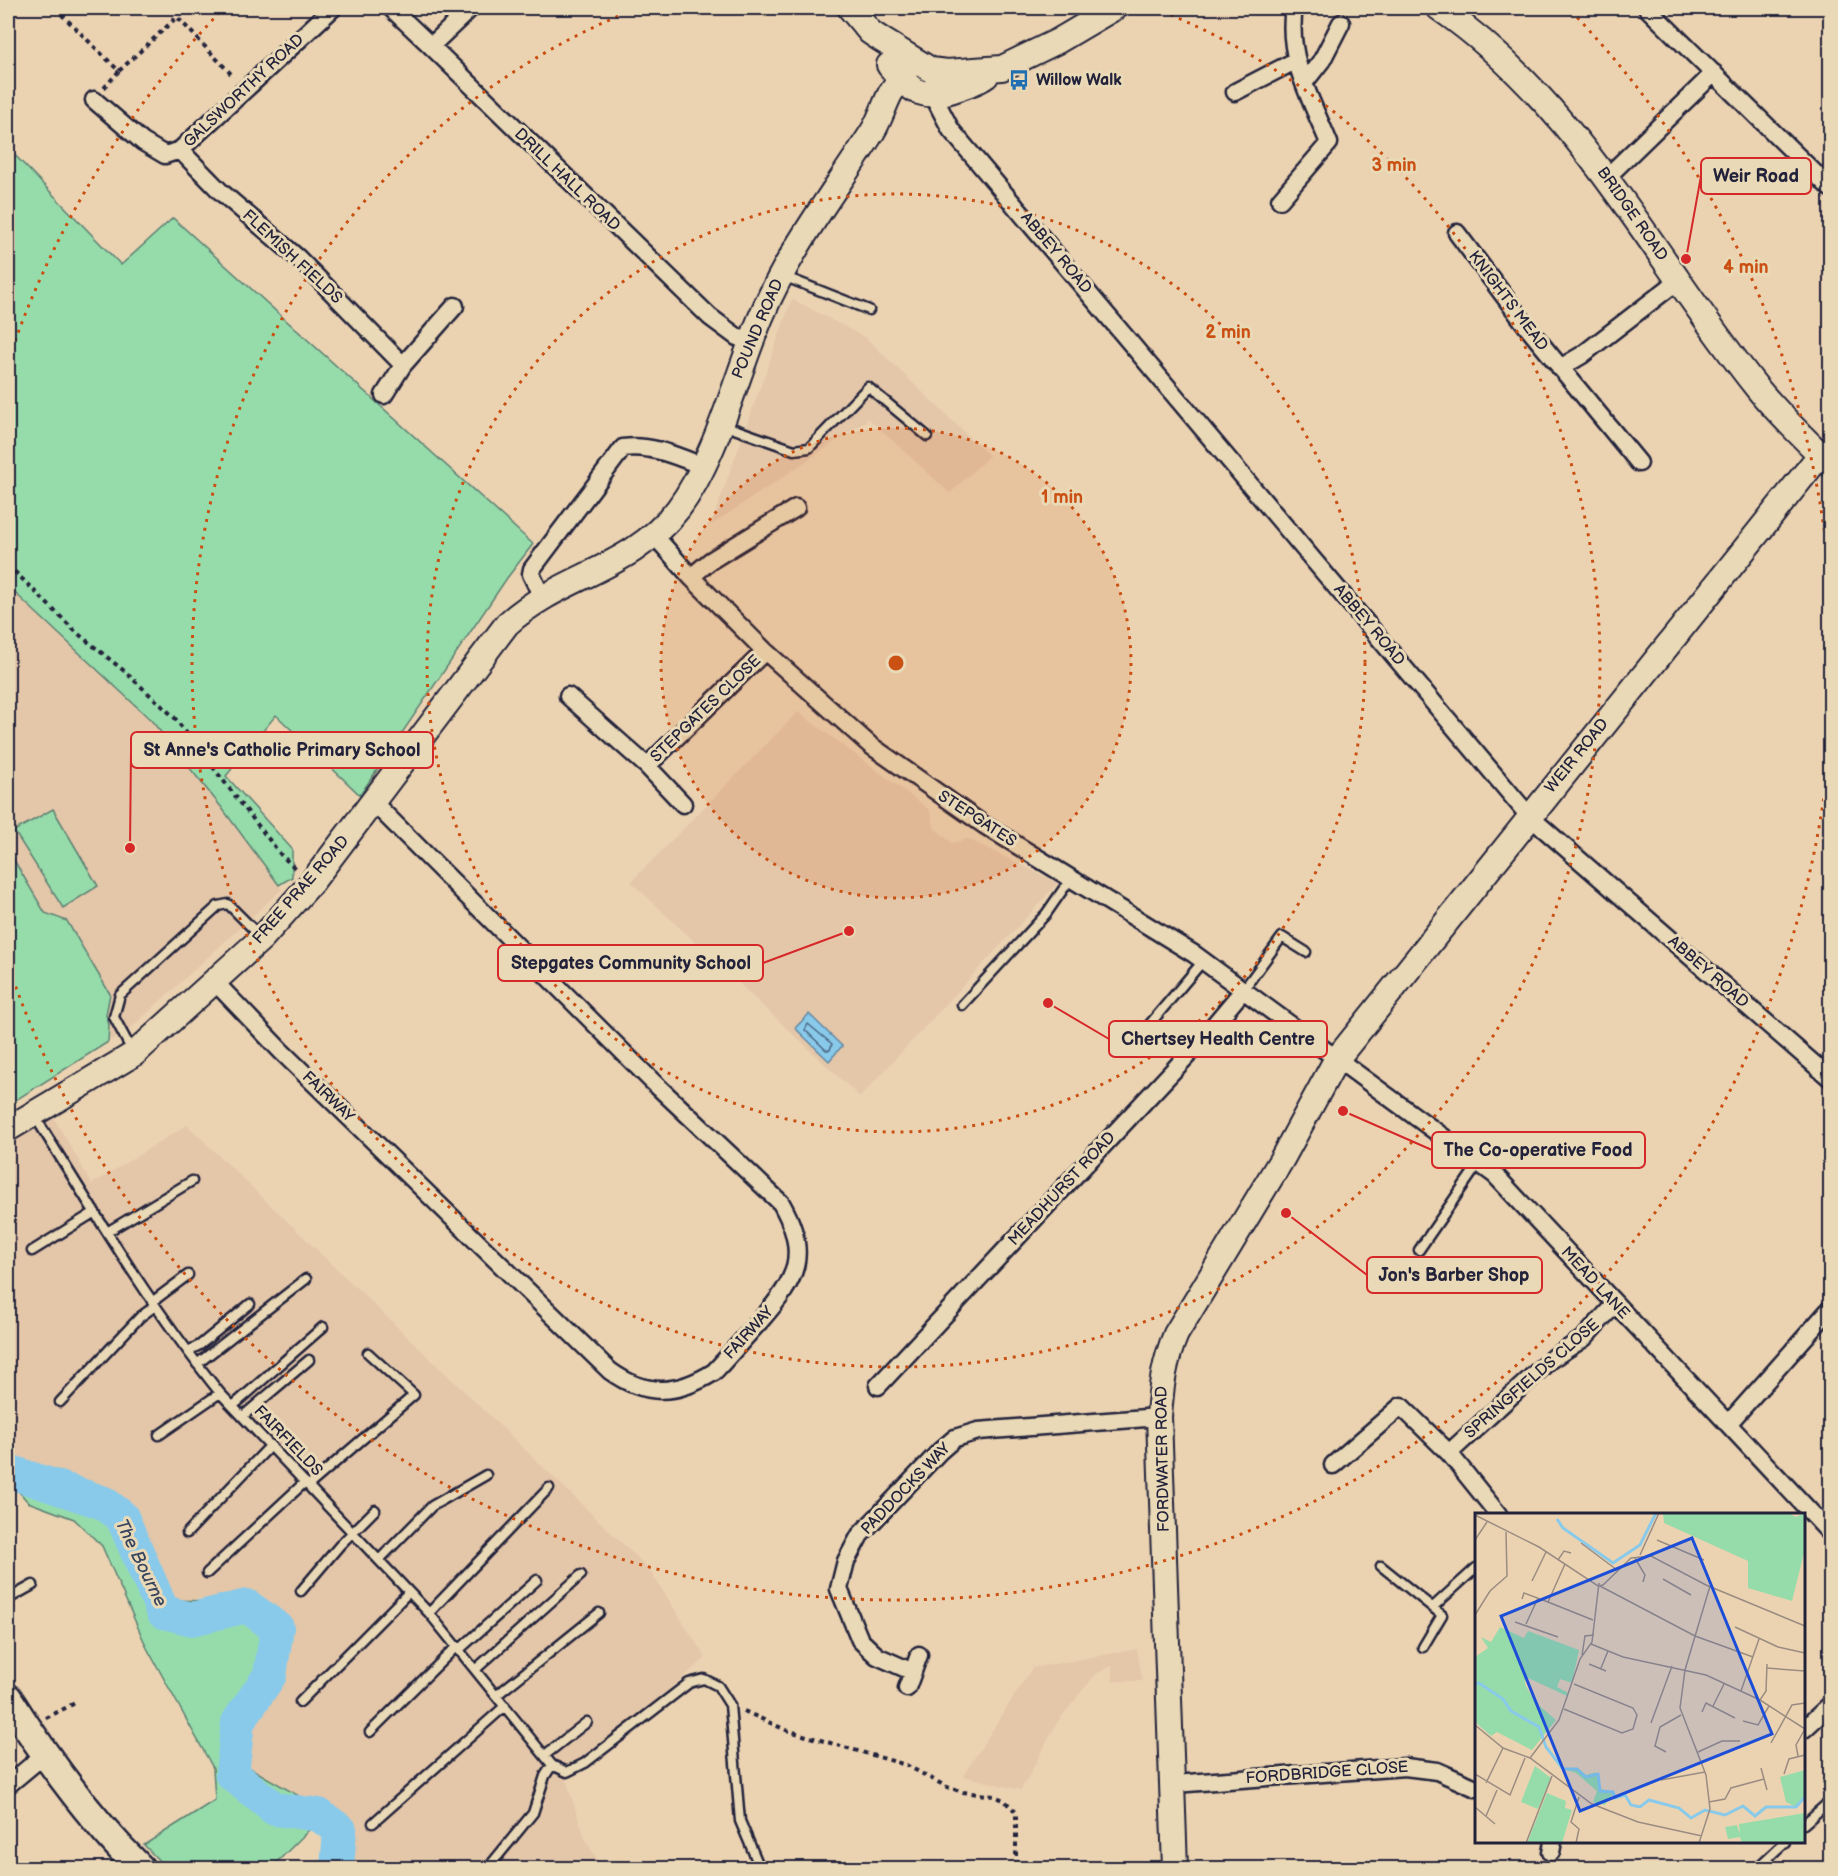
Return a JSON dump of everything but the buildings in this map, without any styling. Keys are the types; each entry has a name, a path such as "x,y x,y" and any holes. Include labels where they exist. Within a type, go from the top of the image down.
{"main road":[{"path":"850,8 870,32 919,79 980,80 993,71 1024,59 1111,8"},
{"name":"BRIDGE ROAD","path":"1439,8 1479,36 1572,131 1759,389 1825,459"},
{"name":"POUND ROAD","path":"654,535 682,503 702,466 780,274 813,218 874,128 919,79"},
{"name":"WEIR ROAD","path":"1336,1060 1529,816 1825,459"},
{"name":"FREE PRAE ROAD","path":"8,1129 134,1054 262,938 312,882 375,803 507,624 542,597 616,563 654,535"},
{"name":"FORDWATER ROAD","path":"1175,1869 1174,1784 1159,1417 1166,1357 1176,1334 1282,1159 1336,1060"},
{"path":"8,1698 44,1755 123,1852 140,1869"}],"street":[{"name":"GALSWORTHY ROAD","path":"93,100 143,142 165,155 180,150 333,8"},
{"path":"391,8 431,46 471,8"},
{"path":"1280,200 1329,143 1295,61 1291,24 1294,8"},
{"path":"1647,8 1830,188"},
{"path":"1304,83 1322,60 1341,23"},
{"name":"DRILL HALL ROAD","path":"431,46 710,317 737,337 751,343"},
{"path":"1235,92 1295,61"},
{"path":"1607,177 1713,73"},
{"name":"ABBEY ROAD","path":"919,79 951,130 1529,816 1830,1078"},
{"name":"FLEMISH FIELDS","path":"180,150 221,192 298,258 403,365"},
{"name":"KNIGHTS MEAD","path":"1457,233 1560,368 1639,464"},
{"name":"KNIGHTS MEAD","path":"1560,368 1582,355 1679,280"},
{"path":"384,394 403,365 455,306"},
{"path":"542,597 531,574 532,569 623,448 656,450 702,466"},
{"path":"691,578 710,561 796,507"},
{"name":"STEPGATES","path":"654,535 691,578 765,651 862,738 910,775 984,825 1203,961 1244,989 1336,1060"},
{"name":"STEPGATES CLOSE","path":"647,766 765,651"},
{"name":"STEPGATES CLOSE","path":"568,696 647,766 683,804"},
{"name":"FAIRWAY","path":"214,981 281,1051 610,1371 626,1382 653,1391 670,1390 700,1380 714,1372 785,1292 795,1272 798,1248 791,1221 781,1203 652,1081 375,803"},
{"name":"MEADHURST ROAD","path":"878,1386 1199,1043 1244,989"},
{"name":"MEAD LANE","path":"1336,1060 1495,1175 1830,1533"},
{"name":"SPRINGFIELDS CLOSE","path":"1449,1453 1550,1360 1584,1338 1615,1304"},
{"path":"1728,1424 1830,1309"},
{"path":"1333,1465 1401,1406 1449,1453 1496,1513"},
{"name":"PADDOCKS WAY","path":"919,1655 910,1680 876,1656 860,1640 839,1589 846,1561 860,1535 940,1451 955,1438 978,1431 1159,1417"},
{"path":"1805,1727 1830,1706"},
{"path":"8,1785 44,1755"},
{"name":"FORDBRIDGE CLOSE","path":"1174,1784 1405,1767 1437,1771 1475,1788"}],"lane":[{"path":"780,274 869,310"},
{"path":"719,424 759,440 794,450 809,448 868,387 927,436"},
{"path":"962,1005 1046,914 1071,877"},
{"path":"134,1054 114,1017 120,995 218,906 228,904 262,938"},
{"path":"1244,989 1282,937 1305,952"},
{"path":"1133,1044 1203,961"},
{"name":"FAIRFIELDS","path":"34,1114 153,1304 220,1393 429,1613 552,1764"},
{"path":"1419,1251 1479,1162"},
{"path":"107,1233 192,1181"},
{"path":"32,1251 95,1212"},
{"path":"60,1402 153,1304 188,1275"},
{"path":"197,1364 306,1280"},
{"path":"188,1351 200,1345 250,1304"},
{"path":"233,1406 323,1327"},
{"path":"207,1574 307,1483 414,1395 368,1353"},
{"path":"243,1416 309,1360"},
{"path":"159,1435 220,1393"},
{"path":"188,1533 271,1445"},
{"path":"378,1560 432,1506 486,1475"},
{"path":"429,1613 549,1488"},
{"path":"301,1591 375,1510"},
{"path":"1382,1566 1442,1615 1423,1647"},
{"path":"1433,1607 1475,1569"},
{"path":"476,1669 581,1575"},
{"path":"370,1732 459,1647 537,1580"},
{"path":"8,1599 33,1585"},
{"path":"300,1702 408,1593"},
{"path":"496,1695 599,1613"},
{"path":"488,1869 533,1813 544,1776 552,1764 567,1772 585,1763 689,1683 704,1679 718,1686 730,1705 740,1821 760,1869"},
{"path":"373,1823 505,1706"},
{"path":"544,1755 587,1722"},
{"path":"1805,1822 1830,1801"},
{"path":"1757,1869 1784,1843"}],"path":[{"path":"55,8 119,71 177,16 246,89"},
{"path":"8,565 76,632 123,670 174,717 280,855 312,882"},
{"path":"28,1729 78,1702"},
{"path":"730,1705 786,1730 906,1765 947,1787 1004,1800 1016,1812 1016,1869"}],"shaded area":[{"path":"792,299 866,338 989,456 950,493 869,419 711,525"},
{"path":"13,591 151,720 222,808 282,889 131,1028 8,1105 8,593"},
{"path":"798,712 930,810 934,828 952,843 968,839 1058,883 860,1097 631,882"},
{"path":"54,1118 92,1184 187,1125 648,1568 706,1658 565,1777 586,1841 603,1868 349,1868 348,1833 332,1815 245,1765 252,1716 272,1685 277,1659 287,1635 218,1599 174,1600 130,1510 24,1463 10,1451 8,1144"},
{"path":"1137,1649 1142,1681 1113,1681 1112,1666 1096,1674 1058,1721 1021,1790 963,1776 1032,1668"}],"green space":[{"path":"8,148 121,265 173,218 533,544 507,578 360,795 276,715 226,776 292,849 292,877 279,885 222,808 151,720 13,591 8,593"},
{"path":"53,809 98,886 63,908 14,831"},
{"path":"8,850 45,913 67,921 110,994 106,1015 109,1025 108,1042 8,1105"},
{"path":"8,1460 24,1463 130,1510 174,1600 267,1603 287,1634 277,1659 272,1685 252,1716 245,1765 332,1815 348,1833 316,1823 271,1868 166,1868 144,1845 215,1800 213,1768 147,1648 102,1546 74,1519 28,1502 8,1479"}],"water":[{"path":"809,1014 842,1046 829,1061 795,1028"}],"waterway":[{"name":"The Bourne","path":"8,1471 104,1503 122,1517 163,1612 192,1619 247,1606 277,1628 270,1675 238,1722 232,1774 275,1809 319,1815 340,1830 337,1868"}],"place":[{"name":"Willow Walk","path":"1019,80"},
{"name":"Weir Road","path":"1686,259"},
{"name":"St Anne's Catholic Primary School","path":"130,848"},
{"name":"Stepgates Community School","path":"849,931"},
{"name":"Chertsey Health Centre","path":"1048,1003"},
{"name":"The Co-operative Food","path":"1343,1111"},
{"name":"Jon's Barber Shop","path":"1286,1213"}]}
